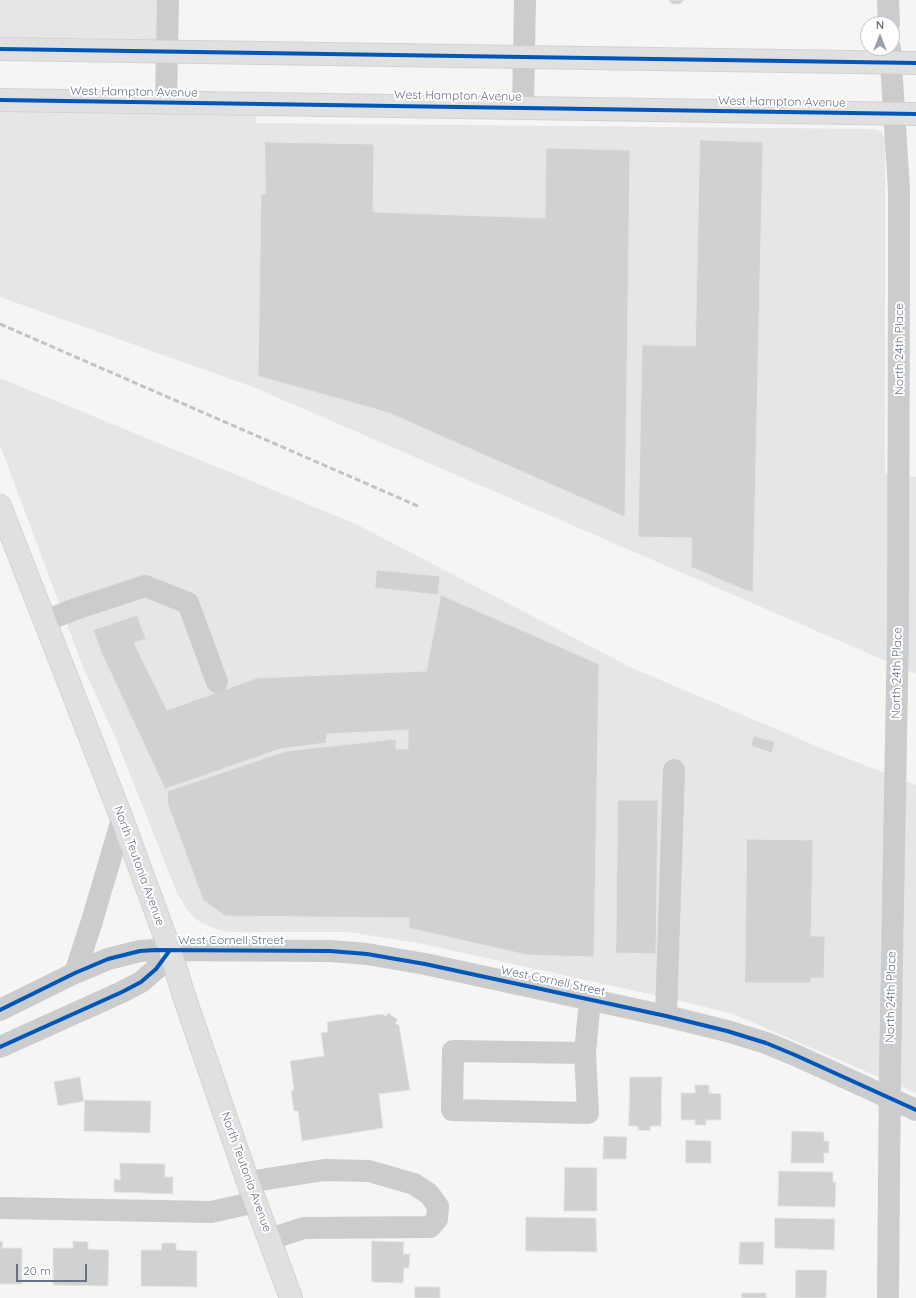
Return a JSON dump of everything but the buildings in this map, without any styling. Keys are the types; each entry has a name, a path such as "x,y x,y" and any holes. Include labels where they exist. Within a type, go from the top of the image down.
{"main road":[{"path":"0,49 524,57 860,55"},
{"path":"893,56 916,63"},
{"name":"West Hampton Avenue","path":"0,100 916,114"},
{"name":"North Teutonia Avenue","path":"0,506 122,819 170,950 185,1000 248,1182 291,1298"}],"street":[{"path":"166,102 168,0"},
{"path":"524,107 525,0"},
{"path":"888,0 889,16"},
{"name":"North 24th Place","path":"888,1298 898,646 907,451 907,282 890,56"},
{"path":"45,621 78,608 145,586 188,603 217,682"},
{"path":"666,1016 674,770"},
{"path":"75,973 122,819"},
{"name":"West Cornell Street","path":"0,1047 122,992 140,982 156,969 170,950"},
{"name":"West Cornell Street","path":"0,1010 75,973 108,959 140,951 330,951 367,954 425,964 666,1016 727,1031 766,1043 795,1055 916,1110"},
{"path":"585,1053 453,1051 452,1110 588,1112 585,1053 590,1000"},
{"path":"248,1182 324,1170 368,1171 414,1184 428,1194 438,1206 437,1219 430,1227 304,1228 270,1238"},
{"path":"0,1208 211,1212 256,1202"}],"shaded area":[{"path":"0,0 168,0 167,52 0,49"},
{"path":"0,100 256,103 256,123 874,129 882,132 885,140 885,473 916,477 916,674 253,387 0,297"},
{"path":"0,378 356,524 630,667 823,749 916,785 916,1093 747,1020 729,1013 681,1001 423,944 349,932 222,931 204,924 194,918 177,893 116,739 83,667 0,445"}],"railway":[{"path":"0,324 420,507"}],"cycle path":[{"path":"0,49 916,63"},
{"path":"0,100 916,114"},
{"path":"0,1047 141,982 156,969 170,950"},
{"path":"0,1010 75,973 108,959 140,951 330,951 367,954 425,964 666,1016 727,1031 766,1043 795,1055 916,1110"}]}
